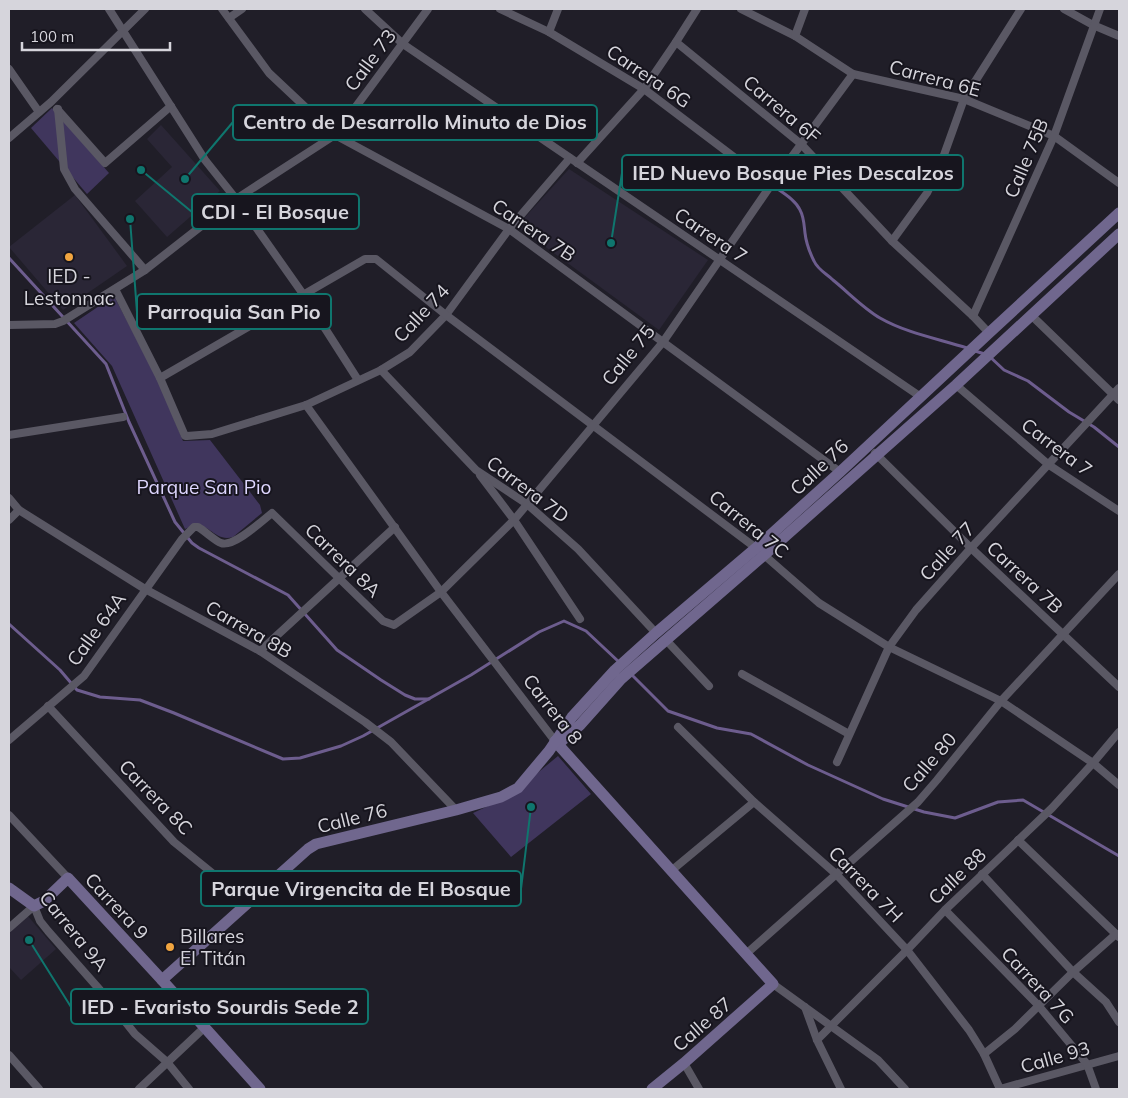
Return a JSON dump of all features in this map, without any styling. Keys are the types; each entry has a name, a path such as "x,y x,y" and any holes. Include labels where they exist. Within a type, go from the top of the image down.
{"street":[{"path":"109,9 205,160 236,199 303,294 358,380"},
{"path":"9,138 51,102 145,9"},
{"name":"Carrera 7B","path":"222,9 269,73 335,135 509,229 840,472"},
{"path":"229,18 242,9"},
{"name":"Carrera 7","path":"365,9 403,44 921,397"},
{"name":"Calle 73","path":"9,325 55,324 65,320 145,270 236,199 335,135 428,9"},
{"name":"Carrera 6G","path":"500,9 550,32 644,89 771,185"},
{"path":"550,32 558,9"},
{"path":"577,163 644,89 697,9"},
{"name":"Carrera 6E","path":"741,9 794,36 853,74 964,99 1054,136 1119,183"},
{"path":"794,36 804,9"},
{"path":"892,240 928,193 940,166 964,99 1021,9"},
{"path":"1064,9 1093,25 1119,36"},
{"name":"Calle 75B","path":"973,316 1054,136 1100,9"},
{"name":"Carrera 6F","path":"676,42 801,144 892,240 989,333"},
{"path":"9,69 39,112"},
{"name":"Calle 75","path":"394,625 441,592 514,520 663,342 771,185 853,74"},
{"path":"51,102 105,163 171,106"},
{"path":"58,110 64,170 75,189 145,270"},
{"name":"Calle 74","path":"160,378 183,434 186,436 212,434 306,405 381,370 410,352 446,315 509,229 570,158"},
{"name":"Calle 76","path":"162,980 308,849 316,844 456,810 501,797 518,788 554,746 580,725 618,675 636,659 666,640 872,450 921,397 1119,213"},
{"name":"Calle 76","path":"636,659 656,633 760,552 840,472 872,450 956,385 1119,234"},
{"name":"Carrera 7C","path":"303,294 365,259 376,259 446,315 760,552 819,603 889,647 1001,701 1094,763 1119,785"},
{"path":"116,289 160,378 303,294"},
{"path":"1031,315 1117,394"},
{"name":"Carrera 7D","path":"381,370 476,470 527,504 578,549 656,633"},
{"name":"Carrera 7","path":"956,385 1049,465 1119,511"},
{"name":"Calle 77","path":"837,762 889,647 916,610 971,548 1117,394"},
{"name":"Carrera 8","path":"306,405 441,592 500,669 554,746 773,984 878,1060 905,1089"},
{"path":"9,435 123,417"},
{"name":"Carrera 7B","path":"872,450 971,548 1119,687"},
{"path":"476,470 514,520 580,619"},
{"name":"Carrera 8B","path":"9,498 19,510 146,589 260,651 365,722 390,742 456,810"},
{"path":"9,520 19,510"},
{"name":"Carrera 8A","path":"198,527 221,543 227,544 253,529 272,514 383,621 394,625"},
{"name":"Calle 64A","path":"9,740 84,676 185,536 194,527 198,527"},
{"path":"260,651 395,527"},
{"name":"Calle 80","path":"746,954 918,802 1001,701 1119,574"},
{"path":"666,640 709,686"},
{"path":"742,674 849,734"},
{"name":"Carrera 8C","path":"48,706 174,842 248,902"},
{"name":"Carrera 7H","path":"678,727 754,802 836,874 907,950 969,1030 984,1054 1000,1089"},
{"name":"Calle 88","path":"816,1040 945,910 1052,808 1094,763 1119,732"},
{"path":"671,871 754,802"},
{"name":"Carrera 9","path":"9,815 260,1089"},
{"path":"984,1054 1015,1029 1073,972 1118,936 1018,840"},
{"path":"982,874 1073,972 1106,1002 1119,1022"},
{"path":"9,928 34,906 44,901 68,878"},
{"name":"Carrera 9A","path":"9,888 34,906 40,921 100,990 120,1017 135,1034 167,1062 189,1089"},
{"name":"Carrera 7G","path":"945,910 1038,1005 1087,1064 1096,1089"},
{"name":"Calle 87","path":"652,1089 773,984"},
{"path":"805,1007 816,1040 841,1089"},
{"path":"139,1089 205,1027"},
{"path":"9,1054 40,1089"},
{"name":"Calle 93","path":"1000,1089 1119,1056"},
{"path":"684,1063 699,1089"}],"shaded area":[{"path":"161,125 220,191 167,237 135,201 172,167 147,139"},
{"path":"569,169 708,260 659,330 517,226"},
{"name":"IED - Lestonnac","path":"75,195 127,266 63,310 9,247"},
{"path":"27,915 56,949 21,980 9,967 9,931"}],"green space":[{"path":"52,108 109,173 87,194 31,128"},
{"name":"Parque San Pio","path":"114,296 158,380 183,441 210,440 260,505 262,513 233,537 220,537 200,526 185,529 112,366 74,323"},
{"path":"558,756 591,794 511,857 473,813 501,800"}],"waterway":[{"path":"772,185 798,206 803,218 807,244 816,264 862,305 880,318 901,328 967,348"},
{"path":"9,258 106,364 129,422 175,522 192,543 288,595 337,650 381,680 415,699 429,699"},
{"path":"975,351 988,355 1004,370 1028,381 1069,412 1094,427 1119,447"},
{"path":"9,624 60,670 77,690 100,697 140,700 283,759 300,758 341,746 363,736 471,675 539,632 564,621 586,631 619,662"},
{"path":"631,674 668,711 717,728 751,734 808,765 883,799 924,812 955,818 998,802 1023,800 1119,856"}],"place":[{"name":"CDI - El Bosque","path":"141,170"},
{"name":"Centro de Desarrollo Minuto de Dios","path":"185,179"},
{"name":"Parroquia San Pio","path":"130,219"},
{"name":"IED Nuevo Bosque Pies Descalzos","path":"611,243"},
{"name":"IED - Lestonnac","path":"69,257"},
{"name":"Parque Virgencita de El Bosque","path":"531,807"},
{"name":"IED - Evaristo Sourdis Sede 2","path":"29,940"},
{"name":"Billares El Titán","path":"170,947"}]}
